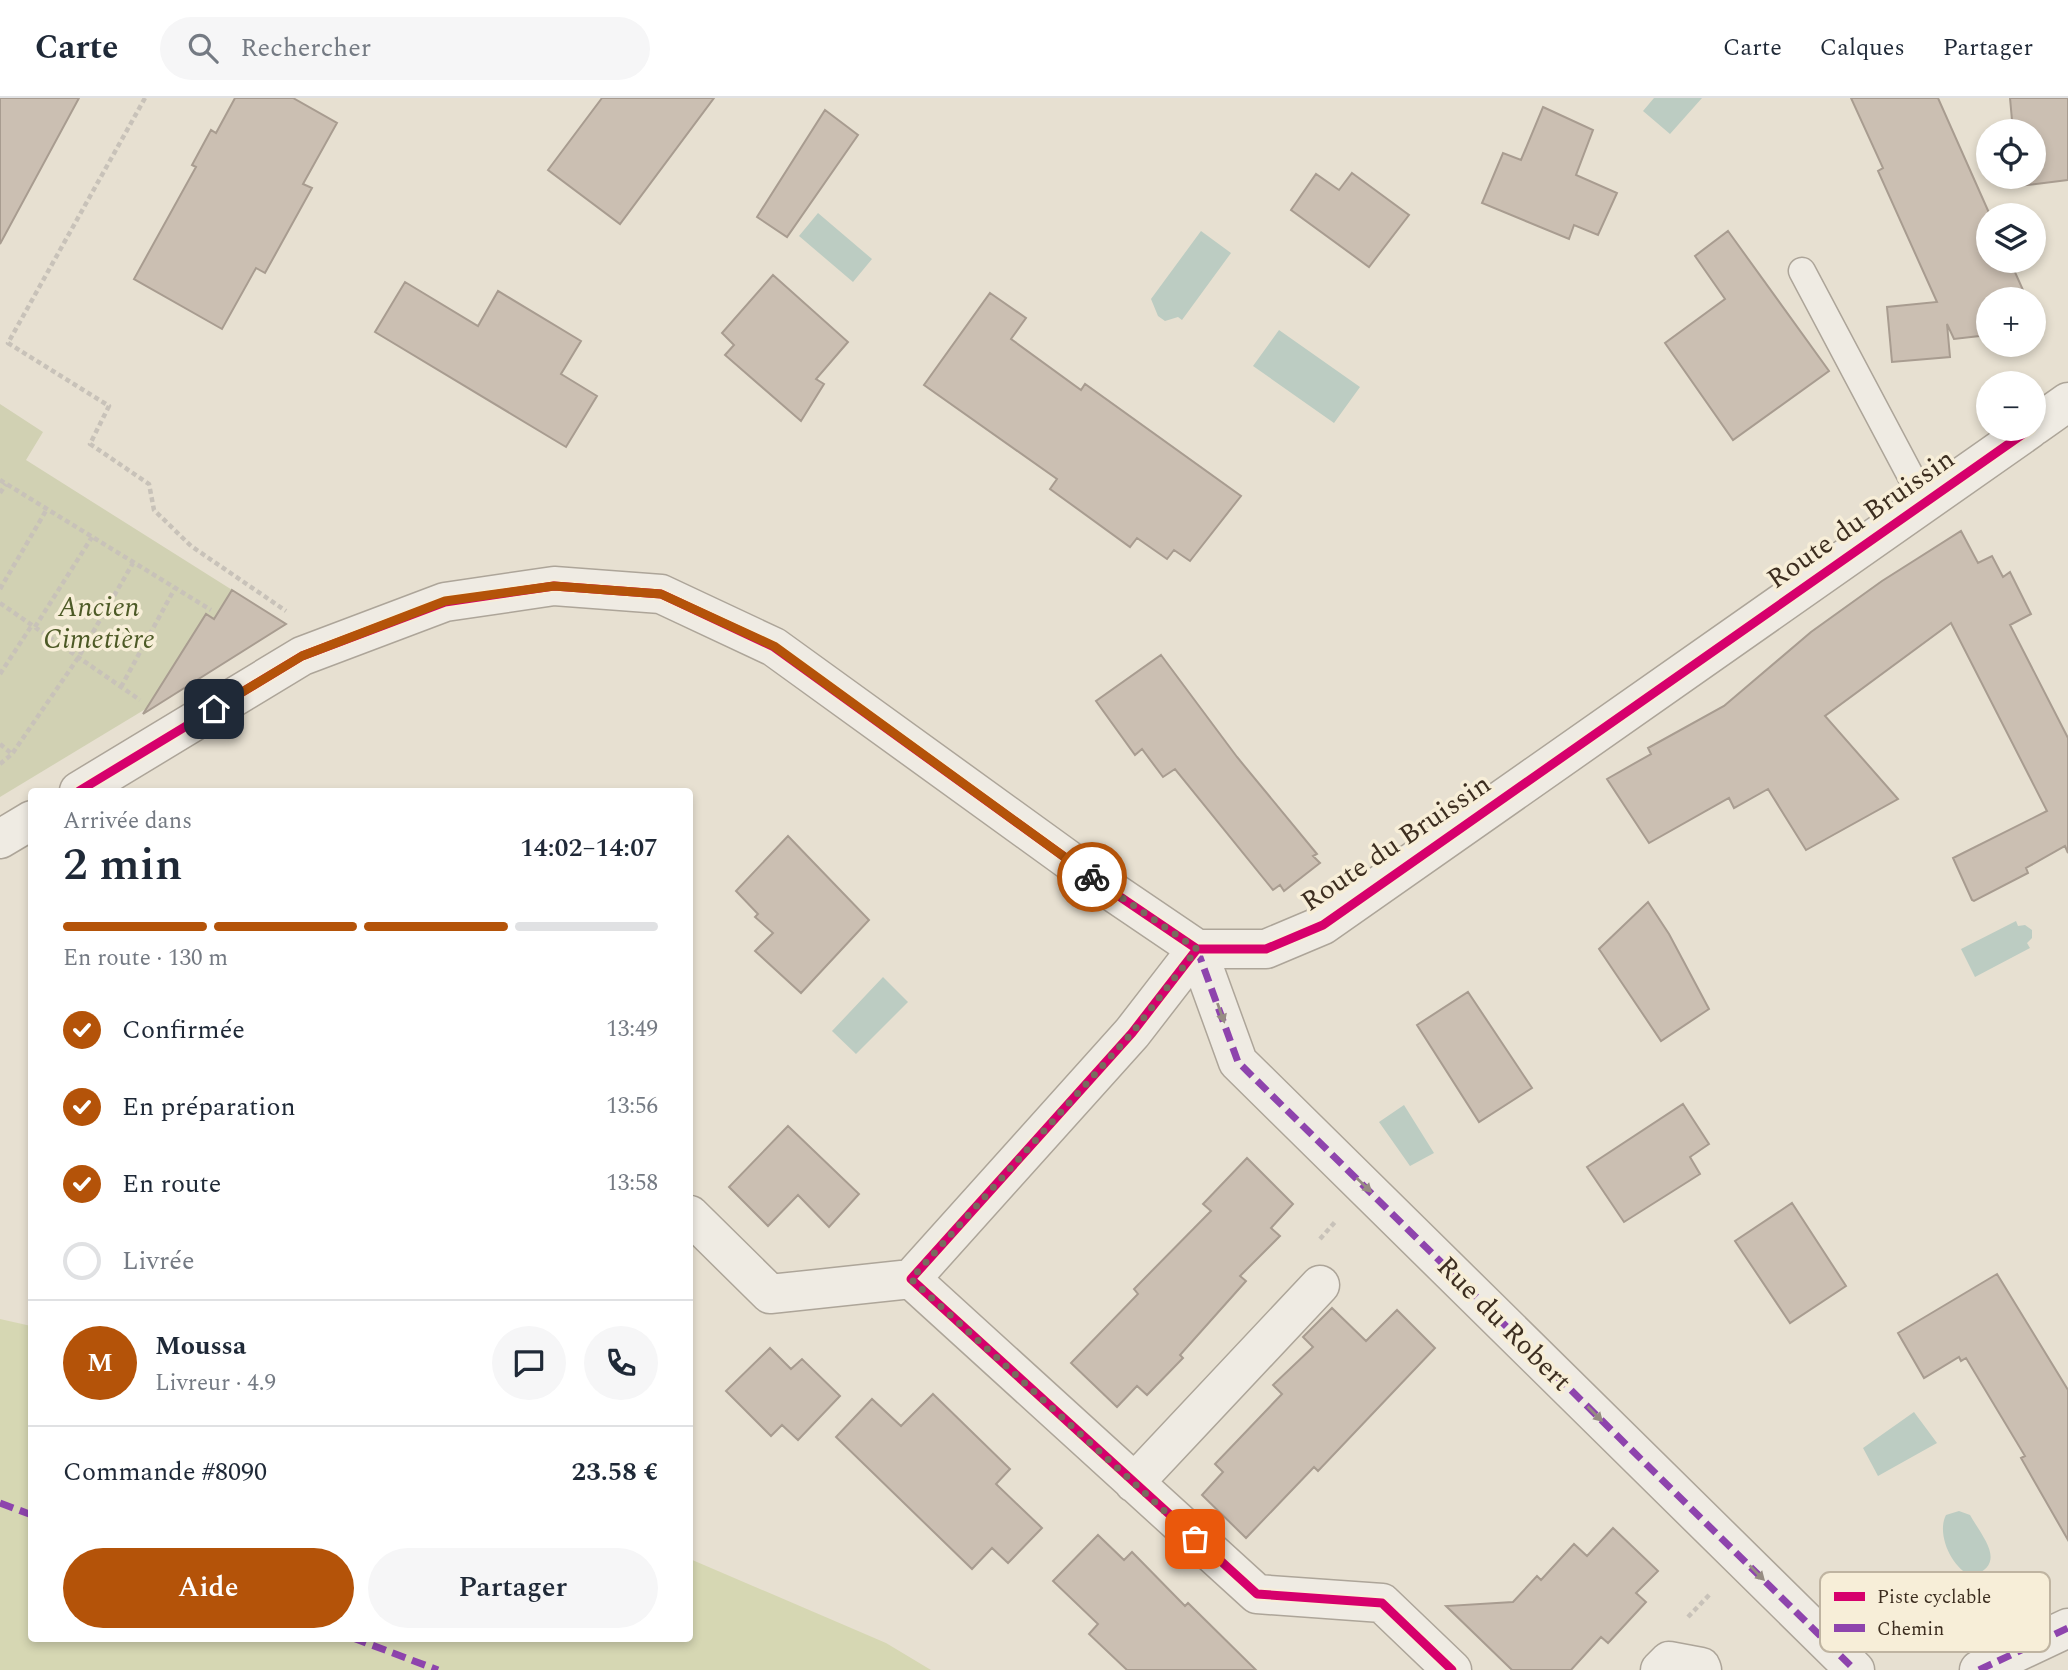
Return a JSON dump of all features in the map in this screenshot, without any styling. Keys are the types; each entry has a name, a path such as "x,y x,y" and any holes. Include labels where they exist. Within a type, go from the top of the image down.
{"street":[{"name":"Route du Bruissin","path":"2046,417 2068,402"},
{"name":"Route du Bruissin","path":"1197,949 1266,949 1323,925 2012,441"},
{"path":"84,788 302,656 445,601 554,586 661,594 774,646 1110,890 1197,949 1132,1033 911,1279 770,1294 693,1218"},
{"path":"0,839 28,822"},
{"name":"Rue du Robert","path":"1197,949 1238,1062 1820,1635"},
{"path":"911,1279 1256,1594 1382,1603 1452,1670"},
{"path":"1134,1483 1320,1285"},
{"path":"2050,1636 2068,1628"},
{"name":"Rue du Robert","path":"1838,1652 1856,1670"},
{"path":"1979,1670 2017,1652"},
{"path":"1660,1670 1669,1661 1701,1667 1702,1670"}],"lane":[{"path":"1802,271 1924,503"}],"path":[{"path":"145,98 8,344 110,406 90,444 149,484 154,510 191,546 295,617"},
{"path":"0,480 211,610"},
{"path":"0,493 6,484"},
{"path":"0,589 47,509"},
{"path":"0,674 92,537"},
{"path":"0,764 12,754 78,658 134,563"},
{"path":"121,687 175,588"},
{"path":"0,603 150,708 171,736"},
{"path":"0,744 12,754"}],"green space":[{"name":"Ancien Cimetière","path":"0,404 43,432 26,460 286,624 0,797"},
{"path":"0,1319 28,1325 28,1642 693,1642 693,1560 886,1643 931,1670 0,1670"}],"shaded area":[{"path":"1654,98 1702,98 1670,134 1643,111"},
{"path":"818,213 872,259 853,282 799,236"},
{"path":"1201,231 1231,253 1182,320 1178,317 1165,321 1158,316 1151,299"},
{"path":"1279,330 1360,387 1334,423 1253,366"},
{"path":"2016,921 2018,926 2025,925 2032,930 2032,938 2027,943 2030,948 1975,977 1961,949"},
{"path":"883,977 908,1002 856,1054 832,1031"},
{"path":"1404,1105 1434,1153 1410,1166 1379,1122"},
{"path":"1914,1412 1937,1443 1878,1476 1863,1448"},
{"path":"1959,1511 1970,1515 1986,1541 1991,1557 1989,1565 1983,1571 1965,1572 1952,1559 1943,1532 1946,1515"}],"building":[{"path":"0,98 79,98 0,244"},
{"path":"235,98 293,98 337,123 303,184 312,188 265,273 256,268 222,329 134,279 196,167 192,165 211,130 216,133"},
{"path":"602,98 714,98 620,224 548,170"},
{"path":"1851,98 1938,98 1976,184 1976,189 1985,203 1976,203 1976,273 2015,273 2022,287 1976,287 1976,336 1954,339 1947,324 1950,357 1892,362 1887,307 1937,302 1878,171 1883,168"},
{"path":"2010,98 2068,98 2068,180 2046,183 2046,119 2012,119"},
{"path":"1543,107 1593,130 1576,175 1617,193 1598,235 1574,225 1569,239 1482,203 1503,153 1521,160"},
{"path":"825,110 858,135 787,237 757,217"},
{"path":"1352,173 1409,215 1369,267 1291,210 1316,174 1339,190"},
{"path":"1728,231 1829,371 1733,440 1665,343 1725,299 1695,256"},
{"path":"773,275 848,342 816,379 824,384 801,421 725,355 734,345 722,333"},
{"path":"405,282 478,326 498,291 581,341 561,374 597,396 566,447 375,332"},
{"path":"990,293 1026,318 1011,339 1081,390 1085,384 1241,496 1190,561 1174,550 1167,559 1137,538 1130,547 1050,489 1057,479 924,385"},
{"path":"1961,531 1978,563 1992,556 2003,577 2010,572 2031,614 2010,625 2068,738 2068,853 2065,846 2026,868 2028,873 1972,900 1953,858 2047,811 1951,623 1825,716 1898,799 1806,850 1768,789 1734,808 1729,798 1649,843 1607,779 1651,754 1648,748 1724,706 1811,632 1882,581"},
{"path":"232,590 286,624 143,714 206,614 214,619"},
{"path":"1161,655 1237,757 1317,854 1313,856 1320,863 1284,891 1280,885 1273,890 1175,769 1163,777 1142,749 1135,755 1096,701"},
{"path":"788,836 869,920 801,993 755,951 773,933 755,917 758,914 736,891"},
{"path":"1648,902 1669,934 1709,1009 1661,1041 1599,949"},
{"path":"1468,992 1532,1088 1479,1122 1417,1025"},
{"path":"1683,1104 1709,1144 1690,1157 1700,1174 1624,1222 1587,1167"},
{"path":"788,1126 859,1194 829,1227 798,1195 768,1226 729,1187"},
{"path":"1247,1158 1293,1204 1271,1228 1280,1236 1240,1276 1246,1281 1180,1355 1183,1358 1147,1395 1137,1386 1117,1407 1071,1363 1138,1294 1134,1289 1211,1211 1203,1204"},
{"path":"1792,1203 1846,1286 1790,1323 1735,1241"},
{"path":"1997,1274 2068,1390 2068,1540 2021,1458 2025,1456 1966,1358 1961,1361 1959,1357 1924,1378 1898,1333"},
{"path":"1332,1308 1366,1341 1397,1310 1435,1348 1318,1471 1314,1467 1246,1538 1202,1495 1223,1472 1215,1464 1282,1394 1273,1385 1313,1347 1303,1337"},
{"path":"770,1348 791,1369 802,1359 840,1396 798,1440 782,1425 771,1436 726,1391"},
{"path":"933,1394 1010,1469 996,1484 1042,1528 1008,1563 992,1548 972,1569 836,1437 872,1399 901,1426"},
{"path":"1613,1528 1658,1571 1636,1593 1646,1602 1608,1643 1601,1637 1571,1670 1512,1670 1446,1606 1513,1602 1537,1576 1541,1580 1574,1544 1587,1556"},
{"path":"1098,1535 1124,1560 1132,1552 1185,1606 1188,1603 1256,1670 1127,1670 1089,1634 1098,1624 1053,1581"}],"marked path":[{"path":"1197,949 1238,1062 1820,1636"},
{"path":"0,1503 28,1514"},
{"path":"2050,1636 2068,1628"},
{"path":"364,1642 438,1670"},
{"path":"1837,1652 1855,1670"},
{"path":"1979,1670 2017,1652"}],"cycle path":[{"path":"84,788 302,656 445,602 554,586 661,594 774,647 1110,890 1197,949 1266,949 1323,925 2013,441"},
{"path":"1197,949 1132,1033 911,1279 1257,1594 1382,1603 1452,1670"}],"way so far":[{"path":"1092,877 1197,949 1132,1033 911,1279 1195,1539"}],"route":[{"path":"214,709 302,656 445,601 554,586 661,594 774,646 1092,877"}]}
